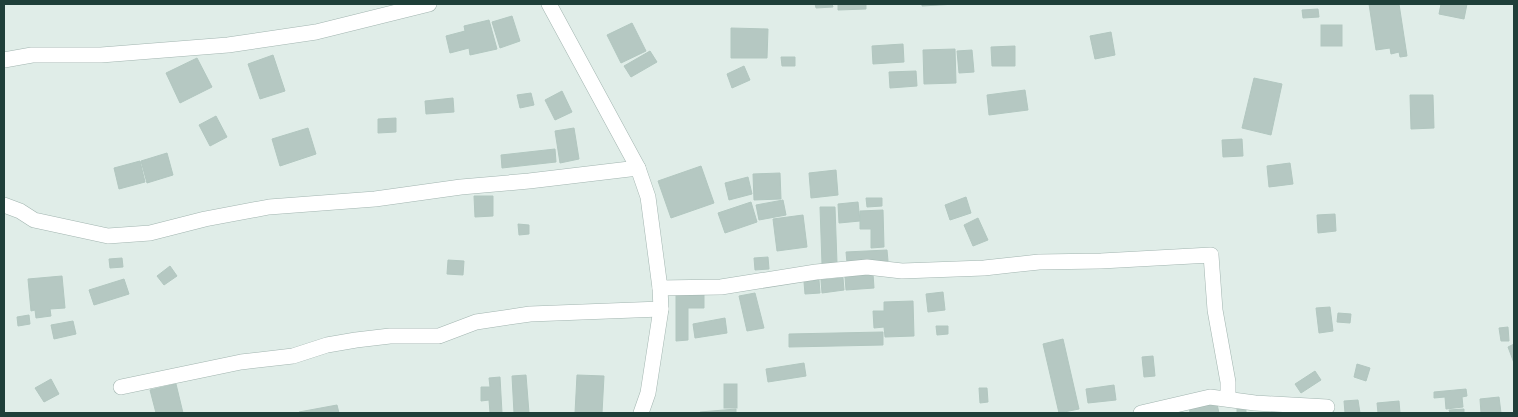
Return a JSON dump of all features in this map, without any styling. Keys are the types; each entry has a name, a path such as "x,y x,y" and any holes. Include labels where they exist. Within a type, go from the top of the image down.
{"street":[{"path":"4,60 32,55 101,56 228,45 316,32 429,4"},
{"path":"549,4 638,168 648,197 661,309 648,393 641,413"},
{"path":"4,205 20,211 34,220 108,236 150,233 269,207 375,199 461,187 638,168"},
{"path":"660,288 721,287 816,272 867,267 902,271 938,270 984,268 1039,262 1101,261 1211,255 1215,310 1228,382 1228,400"},
{"path":"121,387 241,362 294,356 356,340 390,336 439,336 476,322 530,314 661,309"},
{"path":"1141,413 1210,397 1327,407"}],"building":[{"path":"815,4 832,4 833,7 816,8"},
{"path":"838,4 866,4 866,9 838,10"},
{"path":"922,4 956,4 922,6"},
{"path":"1369,4 1399,4 1407,56 1400,57 1399,52 1391,54 1390,48 1376,50"},
{"path":"1441,4 1467,4 1464,19 1439,14"},
{"path":"1318,9 1319,17 1303,18 1302,10"},
{"path":"512,16 520,41 500,48 492,22"},
{"path":"489,20 497,49 470,55 469,48 450,53 446,36 465,31 464,26"},
{"path":"632,23 646,51 621,63 607,35"},
{"path":"1321,25 1342,25 1342,46 1321,46"},
{"path":"731,28 768,29 767,58 731,58"},
{"path":"1111,32 1115,55 1095,59 1090,36"},
{"path":"903,44 904,62 873,64 872,46"},
{"path":"1015,46 1015,66 992,66 991,47"},
{"path":"955,49 956,83 924,84 923,50"},
{"path":"972,50 974,72 959,73 957,51"},
{"path":"650,51 657,62 631,77 624,66"},
{"path":"273,55 285,91 260,99 248,64"},
{"path":"781,57 795,57 795,66 782,66"},
{"path":"197,58 212,87 180,103 166,73"},
{"path":"744,66 750,80 732,88 727,74"},
{"path":"916,71 917,86 890,88 889,72"},
{"path":"1254,78 1282,84 1271,135 1242,128"},
{"path":"1025,90 1028,110 989,115 987,95"},
{"path":"562,91 572,112 555,120 545,100"},
{"path":"531,93 534,105 520,108 517,95"},
{"path":"1410,95 1433,95 1434,128 1411,129"},
{"path":"453,98 454,112 426,114 425,101"},
{"path":"216,116 227,137 210,146 199,125"},
{"path":"396,118 396,132 378,133 378,119"},
{"path":"308,128 316,154 280,166 272,139"},
{"path":"574,128 579,159 560,163 555,131"},
{"path":"1242,139 1243,156 1223,157 1222,140"},
{"path":"555,149 556,162 502,168 501,155"},
{"path":"167,153 173,175 147,183 141,161"},
{"path":"140,161 145,182 119,189 114,168"},
{"path":"1290,163 1293,184 1269,187 1267,166"},
{"path":"701,166 714,203 671,218 658,181"},
{"path":"836,170 838,195 811,198 809,173"},
{"path":"780,173 781,199 754,200 753,174"},
{"path":"748,177 752,194 729,200 725,183"},
{"path":"474,196 493,196 493,216 475,217"},
{"path":"966,197 971,213 950,220 945,205"},
{"path":"866,198 882,198 882,206 867,207"},
{"path":"783,200 786,215 759,220 756,205"},
{"path":"751,202 757,222 725,233 718,213"},
{"path":"858,202 860,221 839,223 838,204"},
{"path":"820,207 835,207 837,263 822,264"},
{"path":"883,210 884,247 871,248 871,229 860,229 860,211"},
{"path":"1335,214 1336,231 1318,233 1317,215"},
{"path":"803,215 807,247 777,251 773,219"},
{"path":"978,218 988,240 973,246 964,225"},
{"path":"518,224 529,225 529,234 519,235"},
{"path":"887,250 888,261 847,263 846,252"},
{"path":"768,257 769,269 755,270 754,258"},
{"path":"122,258 123,267 110,268 109,259"},
{"path":"448,260 464,261 463,275 447,274"},
{"path":"170,266 177,276 164,285 157,276"},
{"path":"873,274 874,288 846,290 845,277"},
{"path":"62,276 65,308 50,309 51,316 36,318 35,310 31,311 28,279"},
{"path":"843,278 844,290 822,293 821,280"},
{"path":"124,279 129,294 94,305 89,290"},
{"path":"819,280 820,293 805,294 804,282"},
{"path":"676,291 704,291 704,308 688,308 688,340 676,341"},
{"path":"943,292 945,310 928,312 926,294"},
{"path":"755,293 764,328 747,331 739,296"},
{"path":"913,301 914,336 885,337 884,327 874,328 873,311 884,311 884,302"},
{"path":"1330,307 1333,331 1319,333 1316,308"},
{"path":"1338,313 1351,314 1350,323 1337,322"},
{"path":"29,315 30,324 18,326 17,317"},
{"path":"725,318 727,333 695,338 693,324"},
{"path":"73,321 76,334 54,339 51,325"},
{"path":"936,326 948,326 948,334 937,335"},
{"path":"1508,327 1509,341 1501,341 1499,328"},
{"path":"883,332 883,345 789,347 789,334"},
{"path":"1063,339 1079,409 1059,413 1043,344"},
{"path":"1514,344 1514,363 1508,347"},
{"path":"1153,356 1155,376 1144,377 1142,357"},
{"path":"804,363 806,376 768,382 766,369"},
{"path":"1357,364 1370,368 1366,381 1354,377"},
{"path":"1315,371 1321,380 1301,393 1295,384"},
{"path":"526,375 529,413 514,413 512,376"},
{"path":"577,375 604,376 602,413 575,413"},
{"path":"500,377 502,413 490,413 489,400 481,401 481,387 490,387 489,378"},
{"path":"51,379 59,394 44,402 35,388"},
{"path":"176,384 183,413 156,413 150,390"},
{"path":"724,384 737,384 737,408 724,408"},
{"path":"1114,385 1116,400 1088,403 1086,389"},
{"path":"979,388 987,388 988,402 980,403"},
{"path":"1466,389 1467,396 1462,397 1463,407 1446,409 1445,397 1434,398 1434,392"},
{"path":"1499,397 1501,413 1481,413 1480,399"},
{"path":"1358,400 1360,413 1345,413 1344,401"},
{"path":"1399,401 1400,413 1378,413 1377,403"},
{"path":"1217,404 1219,413 1190,413 1189,406"},
{"path":"337,405 339,413 299,413 299,412"},
{"path":"736,409 736,413 700,413 700,412"},
{"path":"1237,409 1246,409 1246,413 1237,413"},
{"path":"1464,409 1464,413 1450,413 1449,410"}]}
